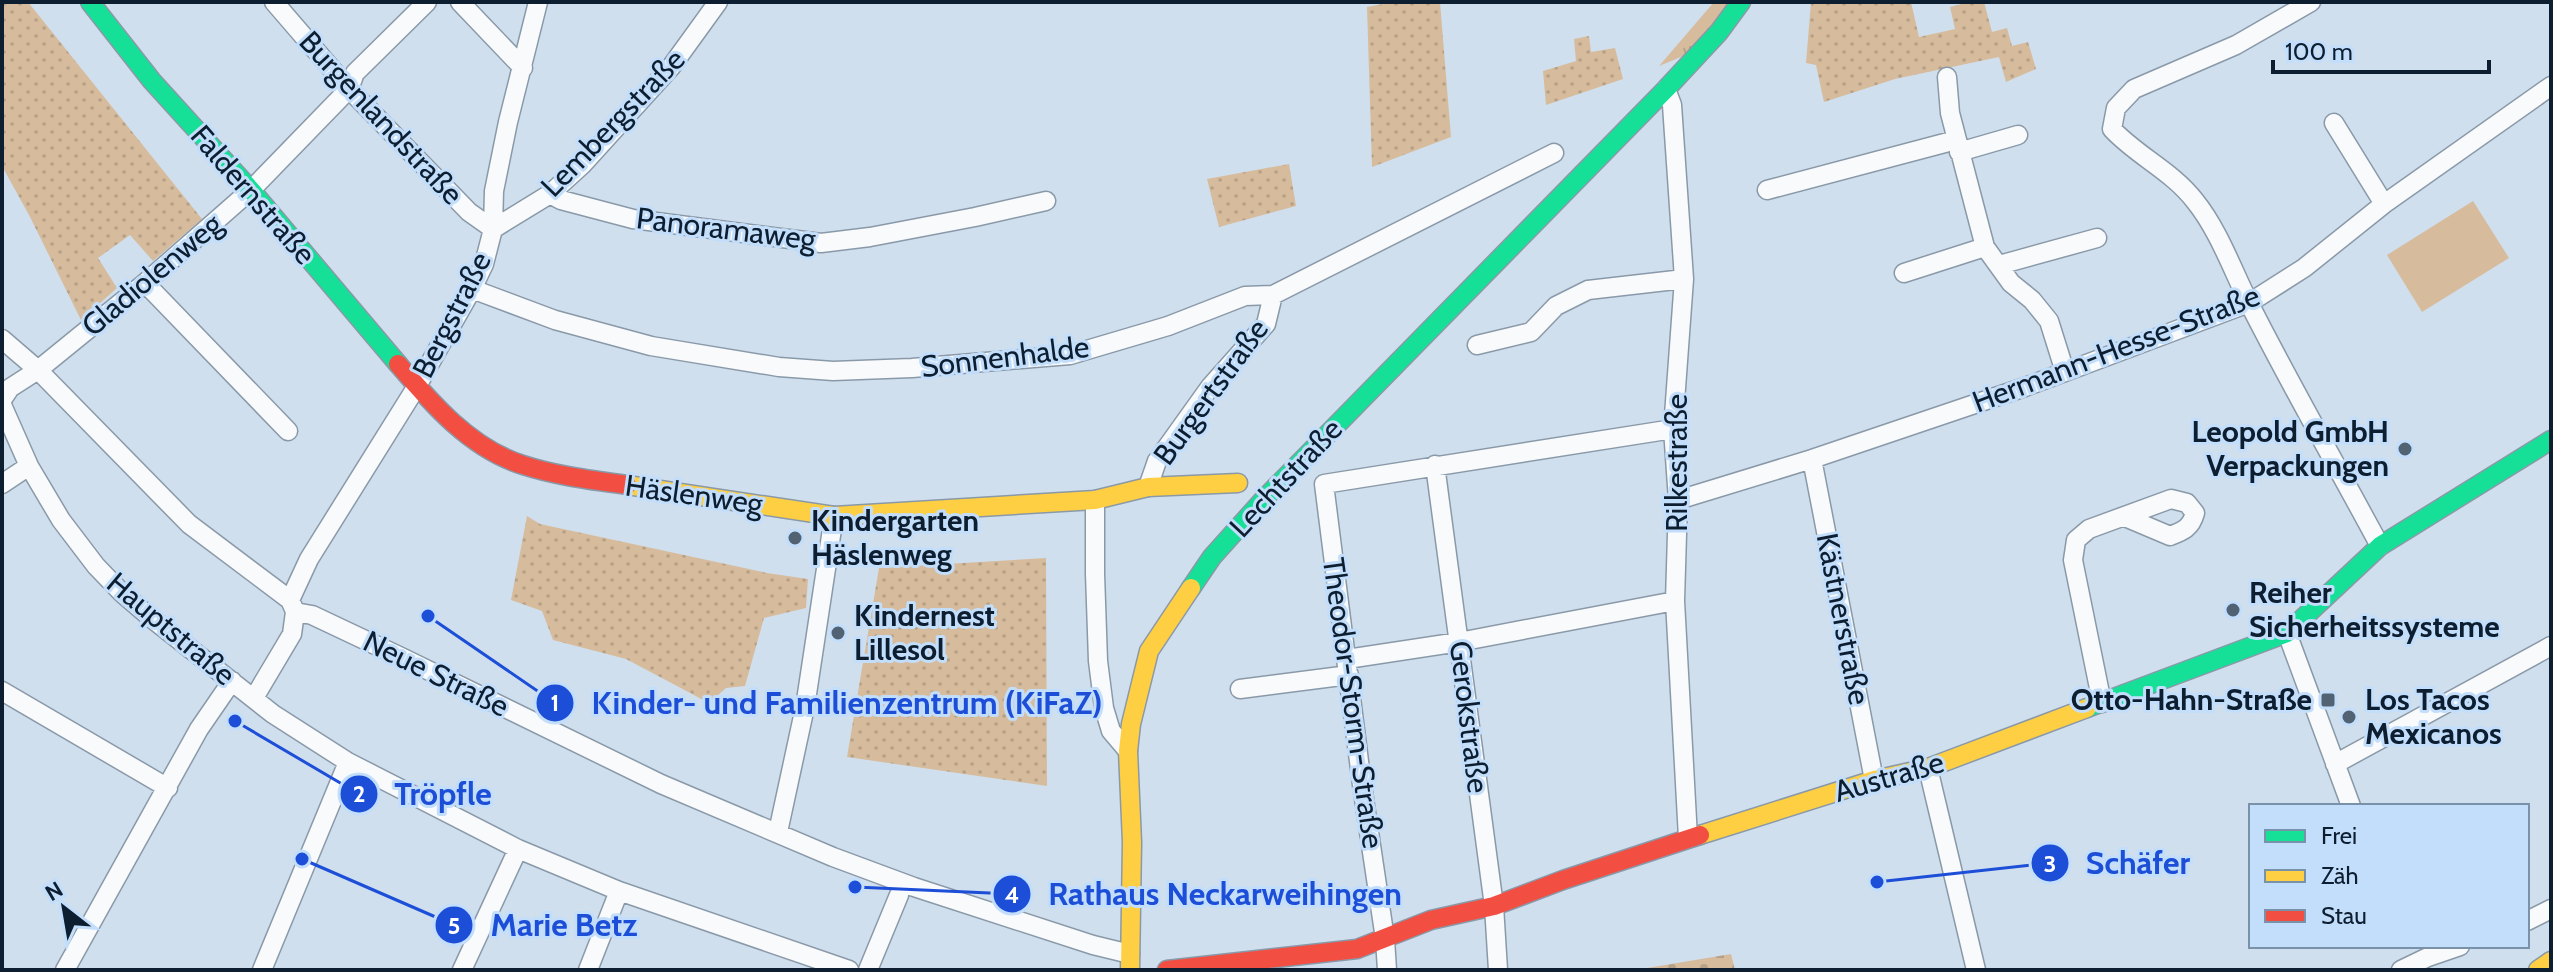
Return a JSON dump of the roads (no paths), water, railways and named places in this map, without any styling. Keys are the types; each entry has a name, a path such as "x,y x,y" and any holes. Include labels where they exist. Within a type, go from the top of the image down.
{"street":[{"name":"Faldernstraße","path":"90,2 152,81 251,190 417,386"},
{"name":"Burgenlandstraße","path":"274,2 349,89 469,212 493,229"},
{"name":"Gladiolenweg","path":"2,403 10,388 38,370 145,283 251,190 349,89 355,73 427,2"},
{"path":"460,2 523,68"},
{"name":"Bergstraße","path":"254,698 292,634 293,606 309,559 417,386 484,264 493,229 494,191 508,122 538,2"},
{"name":"Lembergstraße","path":"493,229 550,194 583,164 671,67 718,2"},
{"name":"Lechtstraße","path":"1130,962 1132,842 1128,751 1131,724 1149,651 1212,557 1264,499 1666,89 1719,32 1741,2"},
{"path":"2311,2 2236,45 2134,89 2116,108 2112,129 2128,146 2165,170 2196,201 2224,248 2249,303 2380,546"},
{"path":"1947,77 1950,113 1985,247 2011,283 2032,300 2049,321 2065,372"},
{"name":"Hermann-Hesse-Straße","path":"1678,500 1812,459 2065,372 2249,303 2304,268 2384,204 2551,86"},
{"name":"Rilkestraße","path":"1666,89 1672,105 1684,279 1673,429 1678,500 1675,601 1688,838"},
{"path":"2334,123 2384,204"},
{"path":"1767,190 2018,135"},
{"name":"Sonnenhalde","path":"472,289 555,320 651,346 779,367 833,371 912,368 1070,355 1168,326 1245,296 1273,295 1554,153"},
{"name":"Panoramaweg","path":"550,194 561,200 633,219 821,243 885,234 1046,201"},
{"path":"1999,265 2097,238"},
{"path":"1904,273 1985,247"},
{"path":"1477,345 1531,332 1556,306 1588,290 1684,279"},
{"path":"145,283 288,431"},
{"name":"Burgertstraße","path":"1148,487 1157,461 1210,387 1266,324 1273,295"},
{"name":"Neue Straße","path":"2,339 38,370 189,524 293,606 661,784 833,857 1093,945 1130,962"},
{"name":"Häslenweg","path":"417,386 455,425 490,451 521,465 567,476 834,516 1095,500 1148,487 1238,483"},
{"name":"Hauptstraße","path":"2,403 29,466 78,543 122,593 273,714 348,762 518,849 802,963 849,970"},
{"path":"1435,465 1673,429"},
{"name":"Austraße","path":"1167,970 1357,949 1431,920 1494,906 1688,838 1874,780 1928,768 2287,633 2380,546 2551,440"},
{"name":"Kästnerstraße","path":"1812,459 1874,780"},
{"name":"Theodor-Storm-Straße","path":"1387,970 1324,484 1435,465"},
{"name":"Gerokstraße","path":"1435,465 1494,906 1498,970"},
{"path":"2,484 29,466"},
{"path":"1095,500 1098,661 1104,708 1111,731 1128,751"},
{"path":"778,832 805,707 834,516"},
{"path":"2102,703 2073,560 2076,540 2089,529 2125,517"},
{"path":"1240,689 1459,642 1675,601"},
{"path":"2287,633 2350,804"},
{"path":"2335,764 2551,646"},
{"path":"65,970 199,729 232,681"},
{"path":"2,691 168,788"},
{"path":"262,970 348,762"},
{"path":"1928,768 1976,970"},
{"path":"462,970 518,849"},
{"path":"588,970 619,891"},
{"path":"868,970 899,895"},
{"path":"2529,920 2551,909"},
{"path":"2404,948 2408,968 2454,948"},
{"path":"2538,970 2551,961"}],"place":[{"name":"Leopold GmbH Verpackungen","path":"2405,449"},
{"name":"Kindergarten Häslenweg","path":"795,538"},
{"name":"Reiher Sicherheitssysteme","path":"2233,610"},
{"name":"Kinder- und Familienzentrum (KiFaZ)","path":"428,616"},
{"name":"Kindernest Lillesol","path":"838,633"},
{"name":"Otto-Hahn-Straße","path":"2328,700"},
{"name":"Los Tacos Mexicanos","path":"2349,717"},
{"name":"Tröpfle","path":"235,721"},
{"name":"Marie Betz","path":"302,859"},
{"name":"Schäfer","path":"1877,882"},
{"name":"Rathaus Neckarweihingen","path":"855,887"}]}
